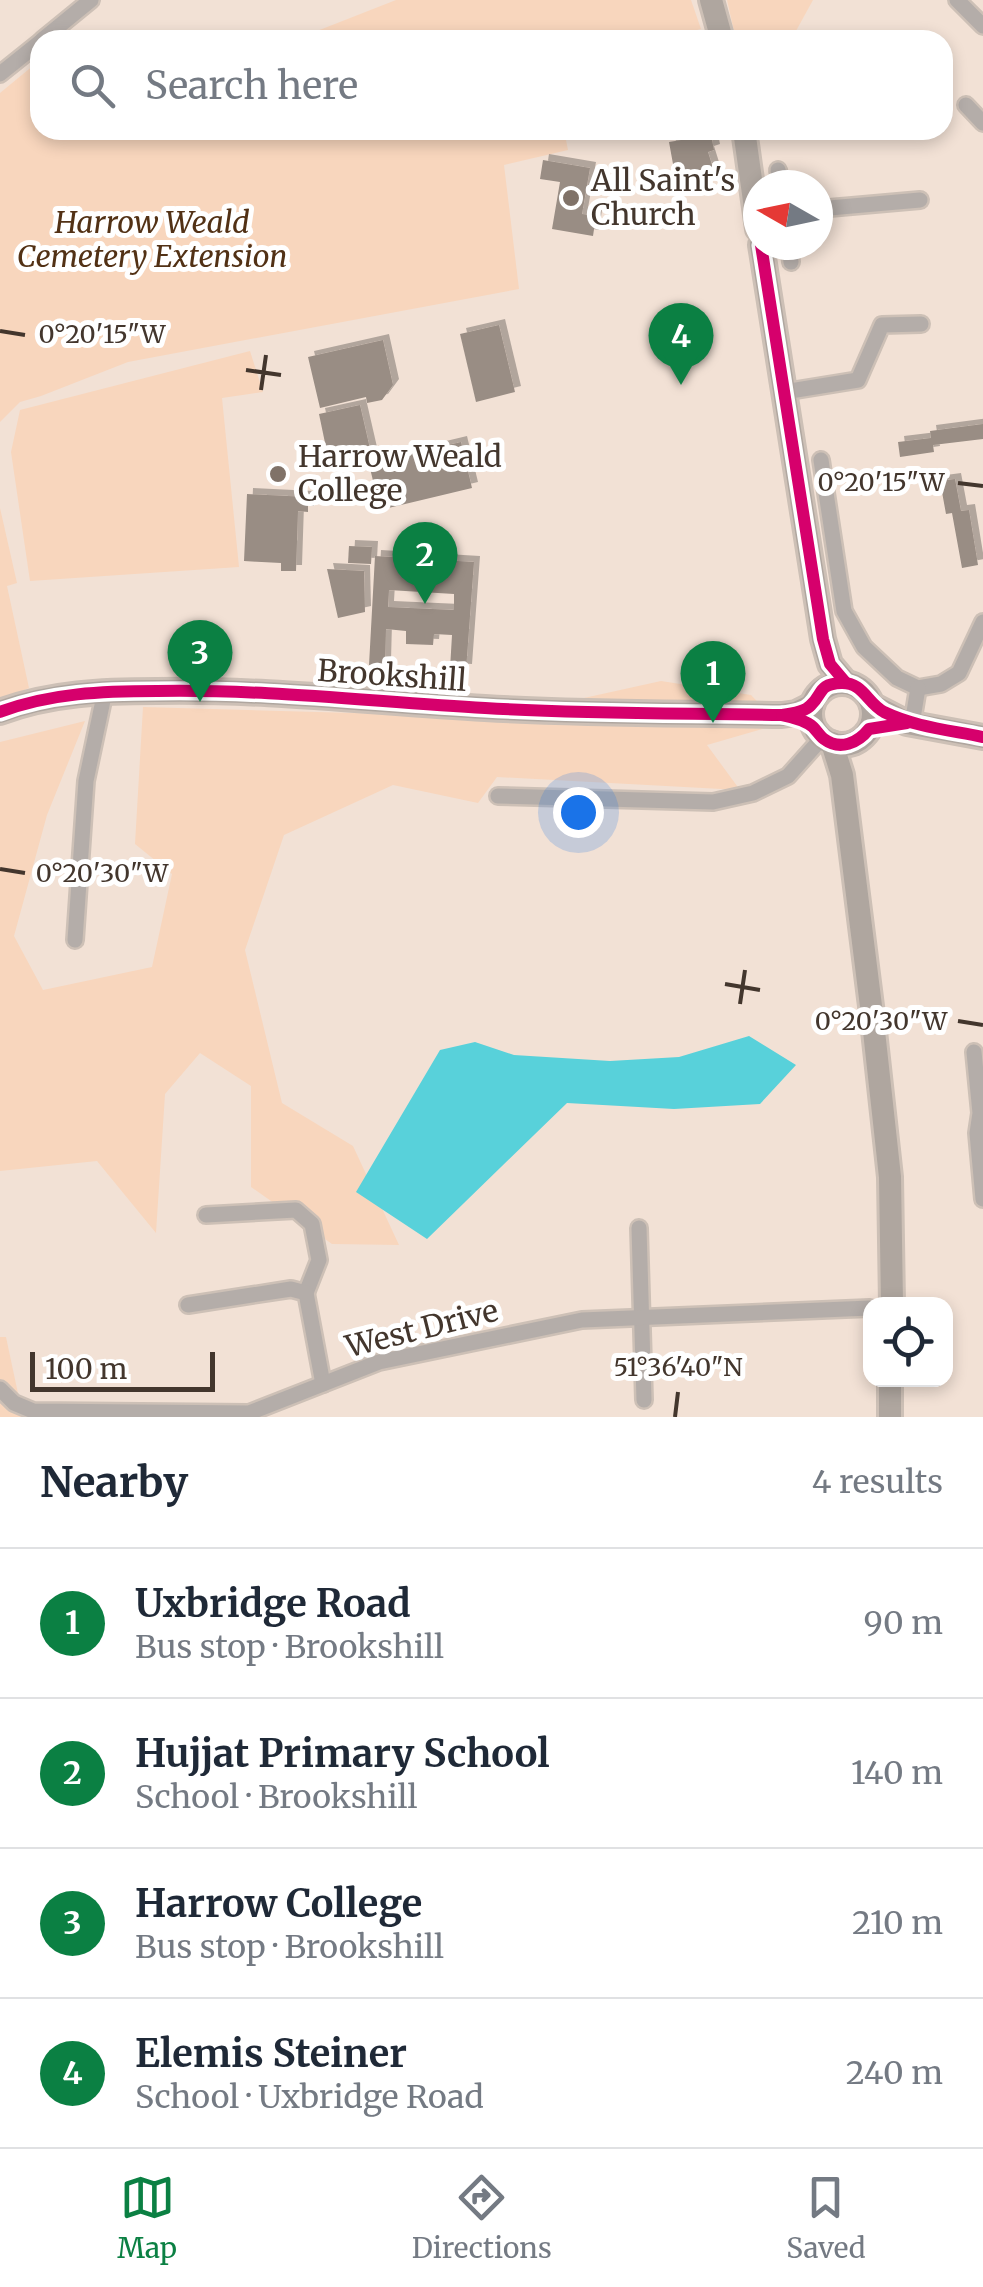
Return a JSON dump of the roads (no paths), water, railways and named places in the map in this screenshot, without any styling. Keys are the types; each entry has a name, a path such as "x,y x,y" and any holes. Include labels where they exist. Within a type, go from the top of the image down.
{"main road":[{"path":"711,0 719,30"},
{"path":"746,140 751,170"},
{"path":"762,260 833,713 873,1022 890,1177 892,1297"},
{"path":"860,688 872,705 872,716 833,713 860,688"},
{"name":"Brookshill","path":"0,712 26,702 105,692 196,690 486,708 833,713 909,723"},
{"path":"872,705 909,723 983,736"},
{"path":"889,1413 890,1387"}],"street":[{"path":"54,30 91,0"},
{"path":"957,0 981,20"},
{"path":"0,74 30,50"},
{"path":"966,105 983,124"},
{"path":"833,208 920,200"},
{"path":"784,392 858,380 882,325 921,324"},
{"path":"797,478 822,467 844,611 864,647 897,678 918,688 941,684 959,673 983,622"},
{"path":"909,723 918,688"},
{"path":"75,940 86,781 105,692"},
{"path":"498,796 713,802 752,794 788,776 833,713"},
{"path":"974,1052 983,1195"},
{"path":"206,1215 296,1210 312,1224 319,1260 306,1293 323,1384"},
{"path":"639,1228 644,1400"},
{"path":"188,1305 290,1288 306,1293"},
{"name":"West Drive","path":"0,1389 14,1403 33,1411 250,1413 379,1362 582,1320 863,1308"}],"water":[{"path":"749,1036 796,1065 760,1104 674,1109 567,1103 427,1239 356,1192 440,1050 475,1042 514,1055 610,1061 679,1057"}],"place":[{"name":"All Saint's Church","path":"571,198"},
{"name":"Elemis Steiner","path":"681,385"},
{"name":"Harrow Weald College","path":"278,474"},
{"name":"Hujjat Primary School","path":"425,604"},
{"name":"Harrow College","path":"200,702"},
{"name":"Uxbridge Road","path":"713,723"}],"park label":[{"name":"Harrow Weald Cemetery Extension","path":"152,240"}]}
